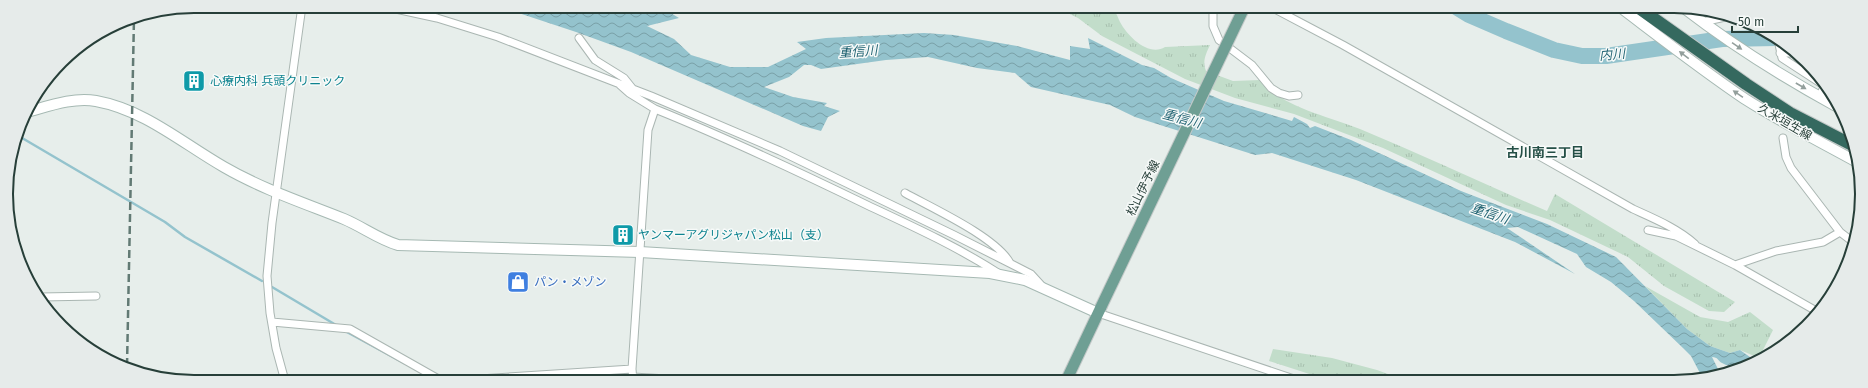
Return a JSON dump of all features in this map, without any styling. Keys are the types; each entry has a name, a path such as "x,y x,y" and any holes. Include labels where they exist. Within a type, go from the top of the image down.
{"highway":[{"path":"1646,13 1746,84 1790,113 1847,143"}],"main road":[{"name":"松山伊予線","path":"1069,375 1242,13"}],"street":[{"path":"284,375 272,322 267,276 276,192 301,13"},
{"path":"414,13 437,18 498,37 632,88 780,151 1010,263 1031,274 1044,289"},
{"path":"1213,13 1214,33 1219,40 1252,65 1271,88 1279,93 1289,96 1298,95"},
{"path":"1282,13 1343,45 1633,209 1653,217 1676,230 1695,244"},
{"name":"久米垣生線","path":"1627,13 1715,79 1782,122 1852,159"},
{"path":"1692,14 1767,67 1830,103"},
{"path":"1705,24 1719,18"},
{"path":"579,38 595,60 624,78 632,88"},
{"path":"1779,47 1782,58 1813,78"},
{"path":"1780,52 1787,53"},
{"path":"618,83 629,94 655,109 764,156 854,198 967,253 1000,274"},
{"path":"1819,97 1822,91"},
{"path":"34,110 76,100 86,100 108,104 157,124 225,167 276,192 346,220 382,240 398,246 640,252 1000,274 1025,280 1044,289 1100,310 1283,375"},
{"path":"633,375 648,130 655,109"},
{"path":"1783,138 1786,157 1791,168 1840,232 1849,239"},
{"path":"905,193 987,240 1006,256 1010,263"},
{"path":"1648,230 1676,236 1695,244 1813,309"},
{"path":"1734,265 1776,251 1824,242 1840,232"},
{"path":"45,297 96,296"},
{"path":"272,322 350,329 431,375"},
{"path":"540,375 632,369"}],"green space":[{"path":"1068,13 1116,13 1128,34 1140,44 1152,49 1210,45 1204,61 1206,71 1233,81 1260,80 1280,97 1306,110 1384,139 1547,211 1555,194 1735,302 1724,312 1709,311 1664,286 1628,257 1550,220 1506,205 1383,148 1294,114 1235,98 1185,79 1102,36 1078,18"},
{"path":"1645,286 1700,317 1728,322 1750,312 1773,330 1762,352 1754,356 1740,350 1730,353 1710,346 1687,329"},
{"path":"1273,349 1332,358 1391,375 1312,375 1269,361"},
{"path":"621,374 622,375 601,375"}],"water":[{"name":"重信川","path":"518,13 671,13 679,18 647,26 674,39 691,55 730,67 768,67 806,49 797,42 826,38 924,33 954,35 1017,46 1070,60 1070,46 1090,49 1088,38 1142,65 1154,68 1171,78 1224,101 1292,121 1294,117 1307,124 1310,128 1315,126 1351,140 1461,191 1547,224 1616,257 1687,329 1710,346 1730,353 1740,350 1751,358 1730,366 1712,357 1718,370 1700,373 1691,356 1683,348 1634,301 1611,282 1586,267 1577,254 1518,227 1507,228 1575,274 1515,242 1356,180 1272,153 1255,155 1135,117 1110,105 1031,87 1015,73 977,68 928,57 886,60 821,69 811,65 804,65 789,77 764,87 793,97 827,103 824,106 840,111 828,117 821,131 803,126 631,52"}],"waterway":[{"name":"内川","path":"1466,13 1554,50 1582,56 1606,56 1722,39 1766,38"},
{"path":"22,138 165,222 185,237 262,281"},
{"path":"272,287 336,325"},
{"path":"345,331 404,363"}],"railway":[{"path":"127,362 134,24"}],"place":[{"name":"心療内科 兵頭クリニック","path":"194,81"},
{"name":"ヤンマーアグリジャパン松山（支）","path":"623,235"},
{"name":"パン・メゾン","path":"518,282"}],"district":[{"name":"古川南三丁目","path":"1545,152"}]}
